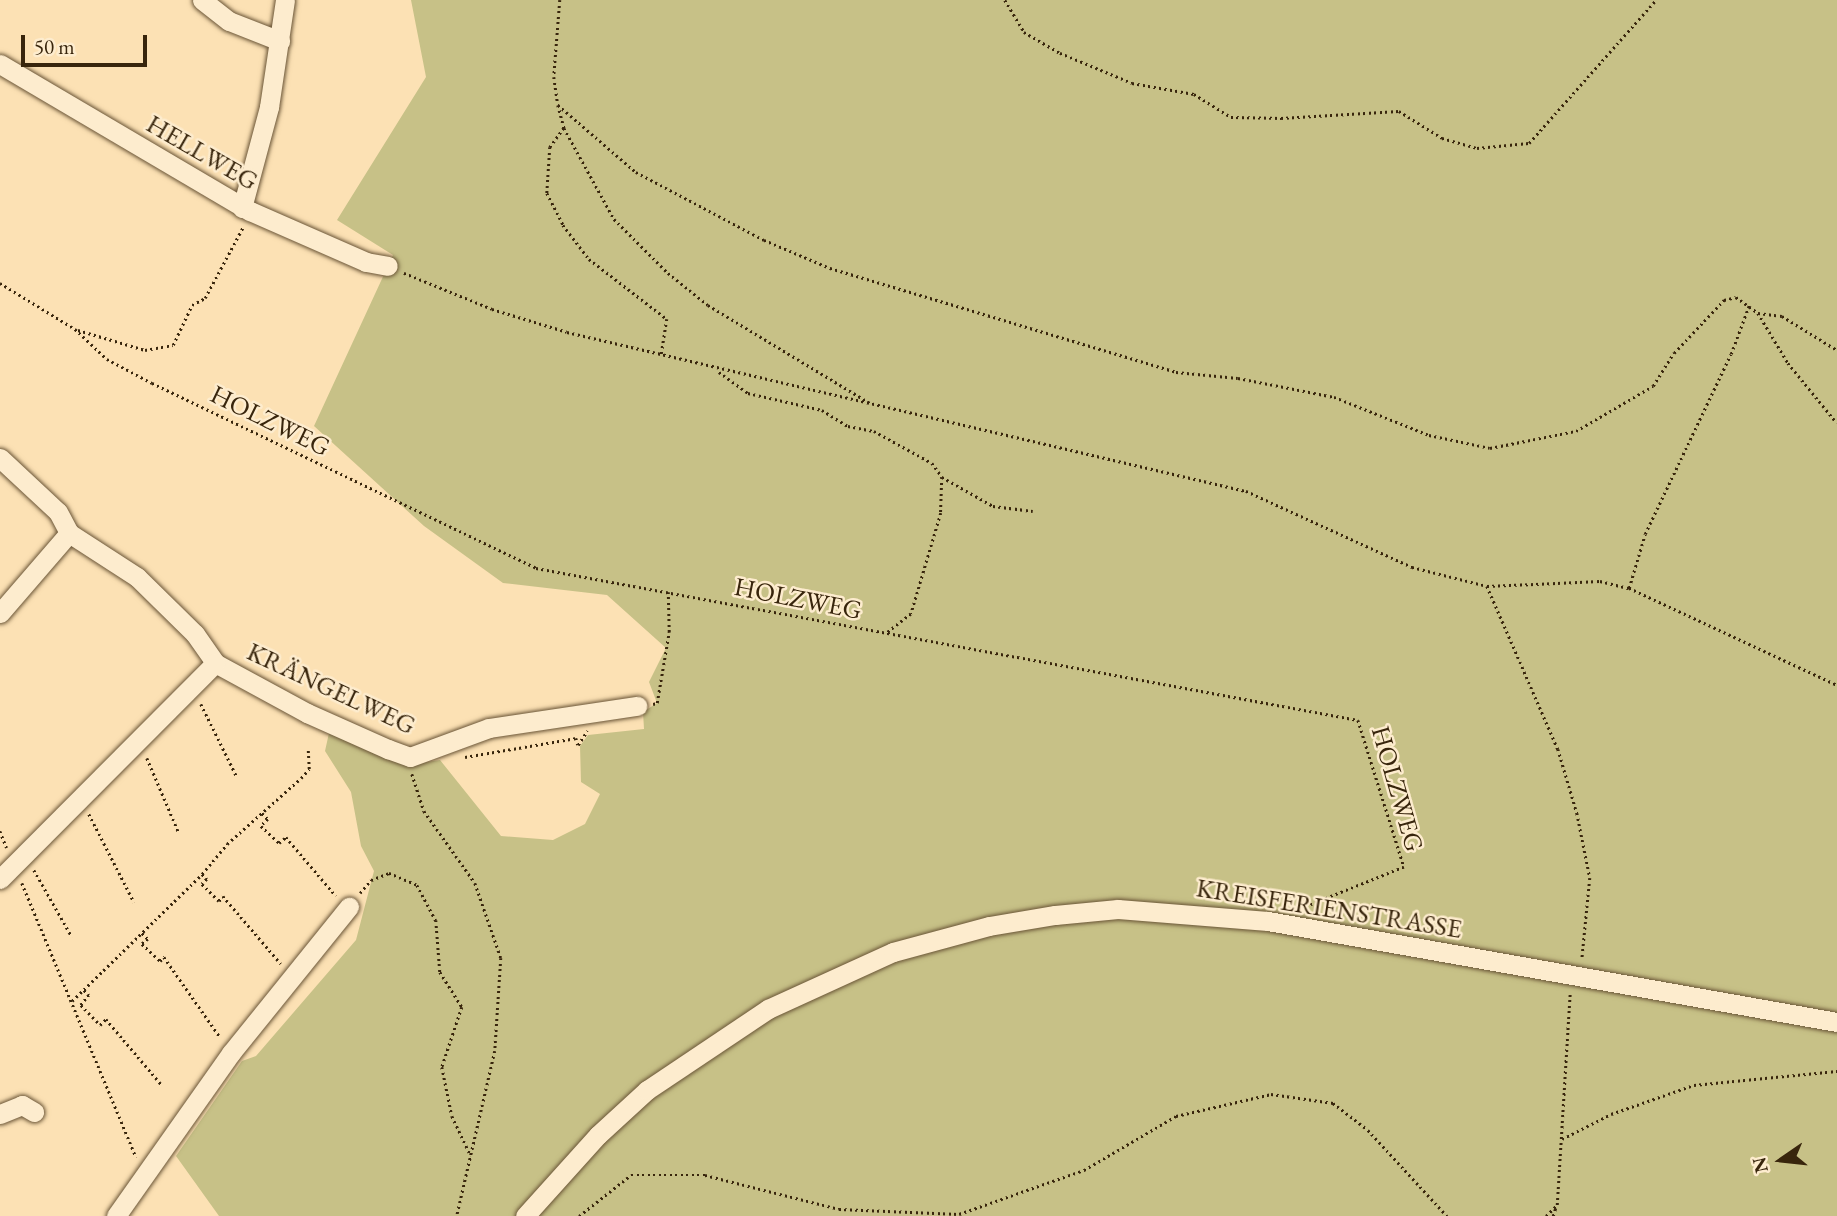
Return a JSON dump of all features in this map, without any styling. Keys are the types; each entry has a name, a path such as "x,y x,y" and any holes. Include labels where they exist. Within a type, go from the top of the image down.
{"street":[{"path":"202,0 229,21 280,41"},
{"path":"246,210 280,41 285,0"},
{"name":"HELLWEG","path":"0,64 246,210 366,262 388,266"},
{"name":"KRÄNGELWEG","path":"0,458 58,512 69,533 137,577 195,634 215,663 307,713 410,757 489,728 637,706"},
{"path":"0,613 69,533"},
{"path":"0,879 215,663"},
{"path":"116,1216 231,1053 349,907"},
{"name":"KREISFERIENSTRASSE","path":"525,1216 598,1135 647,1090 699,1052 768,1009 893,952 989,926 1067,914 1178,912 1268,921 1570,977 1837,1022"},
{"path":"0,1114 22,1105 34,1112"}],"path":[{"path":"560,0 554,77 558,105 564,128 614,219 668,273 708,305 873,405"},
{"path":"1005,0 1024,32 1060,53 1132,83 1194,94 1231,117 1281,118 1399,111 1442,138 1477,148 1529,143 1656,0"},
{"path":"558,105 636,172 764,240 830,268 1176,373 1238,378 1334,397 1429,435 1490,448 1576,431 1653,386 1674,353 1724,300 1736,297 1750,303 1788,363 1837,423"},
{"path":"564,128 550,147 547,193 563,225 589,259 667,318 661,356"},
{"path":"75,329 121,346 145,349 173,345 192,305 205,298 222,270 246,210"},
{"path":"388,266 492,309 661,356 1246,491 1412,568 1487,586 1600,581 1629,589 1837,685"},
{"name":"HOLZWEG","path":"0,283 75,329 107,359 152,383 536,568 1358,720 1404,867 1268,921"},
{"path":"1629,589 1645,534 1731,354 1750,303"},
{"path":"1758,313 1782,316 1837,350"},
{"path":"715,369 748,393 821,410 848,426 874,431 932,463 942,477 993,506 1033,511"},
{"path":"887,633 911,614 941,513 942,477"},
{"path":"1487,586 1553,736 1577,813 1590,878 1586,938"},
{"path":"637,706 657,703 669,632 668,592"},
{"path":"191,690 237,777"},
{"path":"438,748 444,758 472,757 576,738 578,745"},
{"path":"138,743 179,833"},
{"path":"72,1001 202,874 227,844 309,769 308,750"},
{"path":"410,757 424,811 475,883 501,958 495,1051 457,1216"},
{"path":"80,799 134,902"},
{"path":"262,813 268,819 261,826 279,843 286,837 323,884 349,907 371,880 389,873 417,885 436,920 440,972 462,1007 442,1067 452,1115 471,1156"},
{"path":"0,831 72,937"},
{"path":"19,858 72,1001 134,1155 150,1170"},
{"path":"202,874 207,878 202,884 219,901 223,896 292,976"},
{"path":"142,933 148,939 142,944 160,961 164,957 231,1053"},
{"path":"1553,1216 1557,1205 1562,1139 1570,977"},
{"path":"84,990 89,995 81,1005 100,1025 106,1019 161,1084"},
{"path":"1562,1139 1611,1114 1694,1085 1837,1071"},
{"path":"579,1216 631,1175 705,1175 839,1209 960,1214 1084,1170 1176,1116 1270,1094 1333,1103 1368,1130 1447,1216"},
{"path":"1546,1216 1557,1205"},
{"path":"930,1216 939,1213"}],"shaded area":[{"path":"411,0 1837,0 1837,1216 219,1216 176,1156 242,1061 256,1056 356,940 374,871 361,846 351,792 325,751 329,733 407,765 440,760 501,836 553,840 585,824 600,794 581,782 580,746 588,735 644,729 643,712 657,703 649,682 666,648 607,595 503,583 424,526 314,426 393,255 337,220 426,77"}]}
